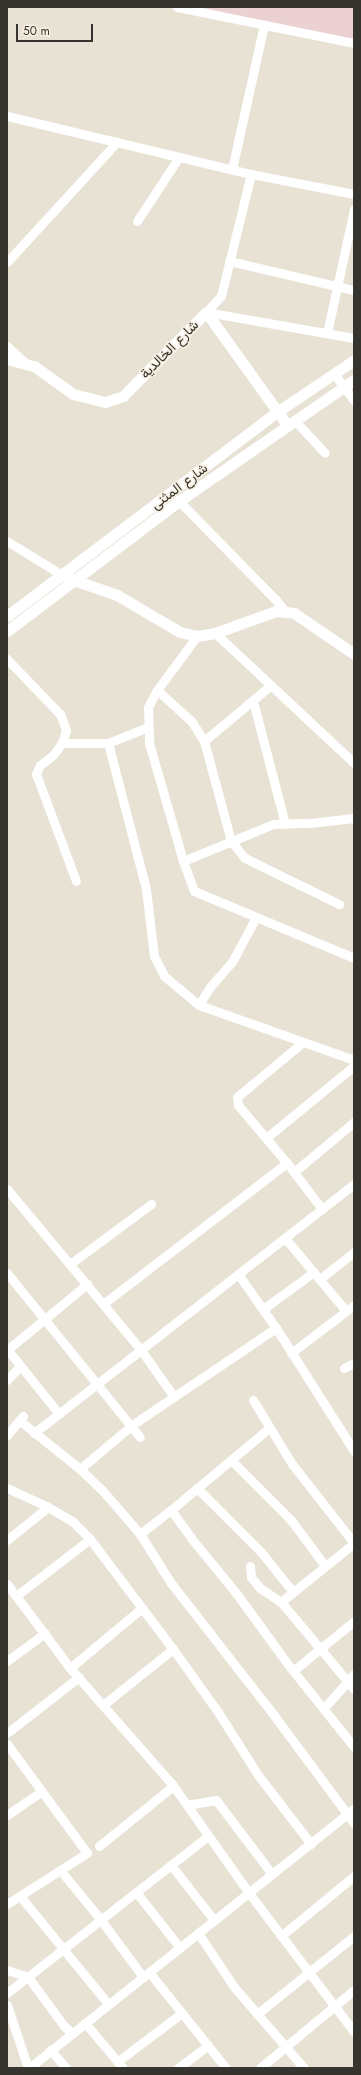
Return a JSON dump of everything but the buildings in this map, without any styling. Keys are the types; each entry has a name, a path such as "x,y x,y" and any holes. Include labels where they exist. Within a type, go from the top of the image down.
{"street":[{"path":"178,7 195,9 354,43"},
{"path":"232,169 264,24"},
{"path":"7,116 251,174 354,194"},
{"path":"7,262 117,142"},
{"path":"137,221 179,157"},
{"path":"206,312 221,296 251,174"},
{"path":"327,333 336,286 354,209"},
{"path":"229,261 354,290"},
{"path":"206,312 354,338"},
{"name":"شارع الخالدية","path":"7,359 34,366 73,394 105,402 123,396 206,312 277,412 292,424"},
{"path":"7,346 25,363"},
{"name":"شارع المثنى","path":"7,616 277,412 354,360"},
{"path":"334,374 354,402"},
{"name":"شارع المثنى","path":"7,630 179,501 354,380"},
{"path":"292,424 325,453"},
{"path":"179,501 284,610"},
{"path":"7,541 73,580 117,595 180,632 197,636 215,633 276,610 284,610 294,613 354,654"},
{"path":"215,633 354,763"},
{"path":"197,636 157,690 148,707 149,744 182,861 194,891 354,958"},
{"path":"7,659 60,714 66,730 62,743 53,755 40,765 36,774 76,881"},
{"path":"204,741 271,685"},
{"path":"157,690 192,722 204,741 232,841 245,858 339,904"},
{"path":"253,701 285,824"},
{"path":"62,743 108,743 148,727"},
{"path":"108,743 146,889 154,956 164,976 198,1005 354,1060"},
{"path":"182,861 273,824 310,823 354,818"},
{"path":"198,1005 210,987 232,962 256,917"},
{"path":"303,1042 237,1097 238,1105 287,1163 322,1210"},
{"path":"266,1138 354,1066"},
{"path":"294,1172 354,1122"},
{"path":"103,1304 287,1163"},
{"path":"34,1433 354,1184"},
{"path":"7,1189 141,1350 174,1397"},
{"path":"70,1264 151,1204"},
{"path":"285,1238 320,1279 350,1308 291,1353"},
{"path":"320,1279 354,1252"},
{"path":"262,1309 314,1272"},
{"path":"7,1273 132,1425 140,1437"},
{"path":"238,1274 276,1328 354,1451"},
{"path":"59,1414 7,1350 87,1284"},
{"path":"80,1469 132,1425 276,1328"},
{"path":"344,1368 354,1363"},
{"path":"7,1380 20,1366"},
{"path":"253,1400 292,1464 354,1543 281,1602"},
{"path":"7,1435 21,1418 34,1433 80,1469 102,1490 140,1534 171,1583 350,1812 354,1823"},
{"path":"140,1534 172,1510 269,1428"},
{"path":"231,1460 291,1520 325,1566"},
{"path":"7,1488 48,1507 72,1521 90,1539 173,1649 218,1712 258,1775 311,1844"},
{"path":"197,1488 261,1552 293,1592"},
{"path":"7,1540 48,1507"},
{"path":"172,1510 191,1538 236,1593 293,1671 354,1747"},
{"path":"16,1596 90,1539"},
{"path":"250,1566 250,1574 256,1582 281,1602 354,1689"},
{"path":"7,1584 70,1668 104,1705 173,1786 249,1893 354,2032"},
{"path":"70,1668 142,1608"},
{"path":"293,1671 354,1621"},
{"path":"7,1661 45,1633"},
{"path":"104,1705 173,1649"},
{"path":"324,1708 354,1674"},
{"path":"7,1733 79,1677"},
{"path":"7,1744 87,1853 7,1904"},
{"path":"99,1846 173,1786"},
{"path":"7,1815 42,1792"},
{"path":"187,1805 216,1800 272,1874"},
{"path":"7,2005 29,2068 350,1812"},
{"path":"7,1993 208,1836"},
{"path":"171,1865 214,1920"},
{"path":"60,1870 146,1975 182,2013 226,2068"},
{"path":"281,1936 354,1876"},
{"path":"136,1892 180,1948"},
{"path":"20,1896 108,2004"},
{"path":"198,1933 234,1987 287,2046 304,2068"},
{"path":"257,2014 354,1936"},
{"path":"7,1970 28,1977 64,2026 72,2033"},
{"path":"260,2068 354,1990"},
{"path":"85,2023 121,2065 182,2013"},
{"path":"178,2068 208,2045"},
{"path":"50,2050 66,2068"}],"shaded area":[{"path":"195,7 354,7 354,48 194,11"}]}
